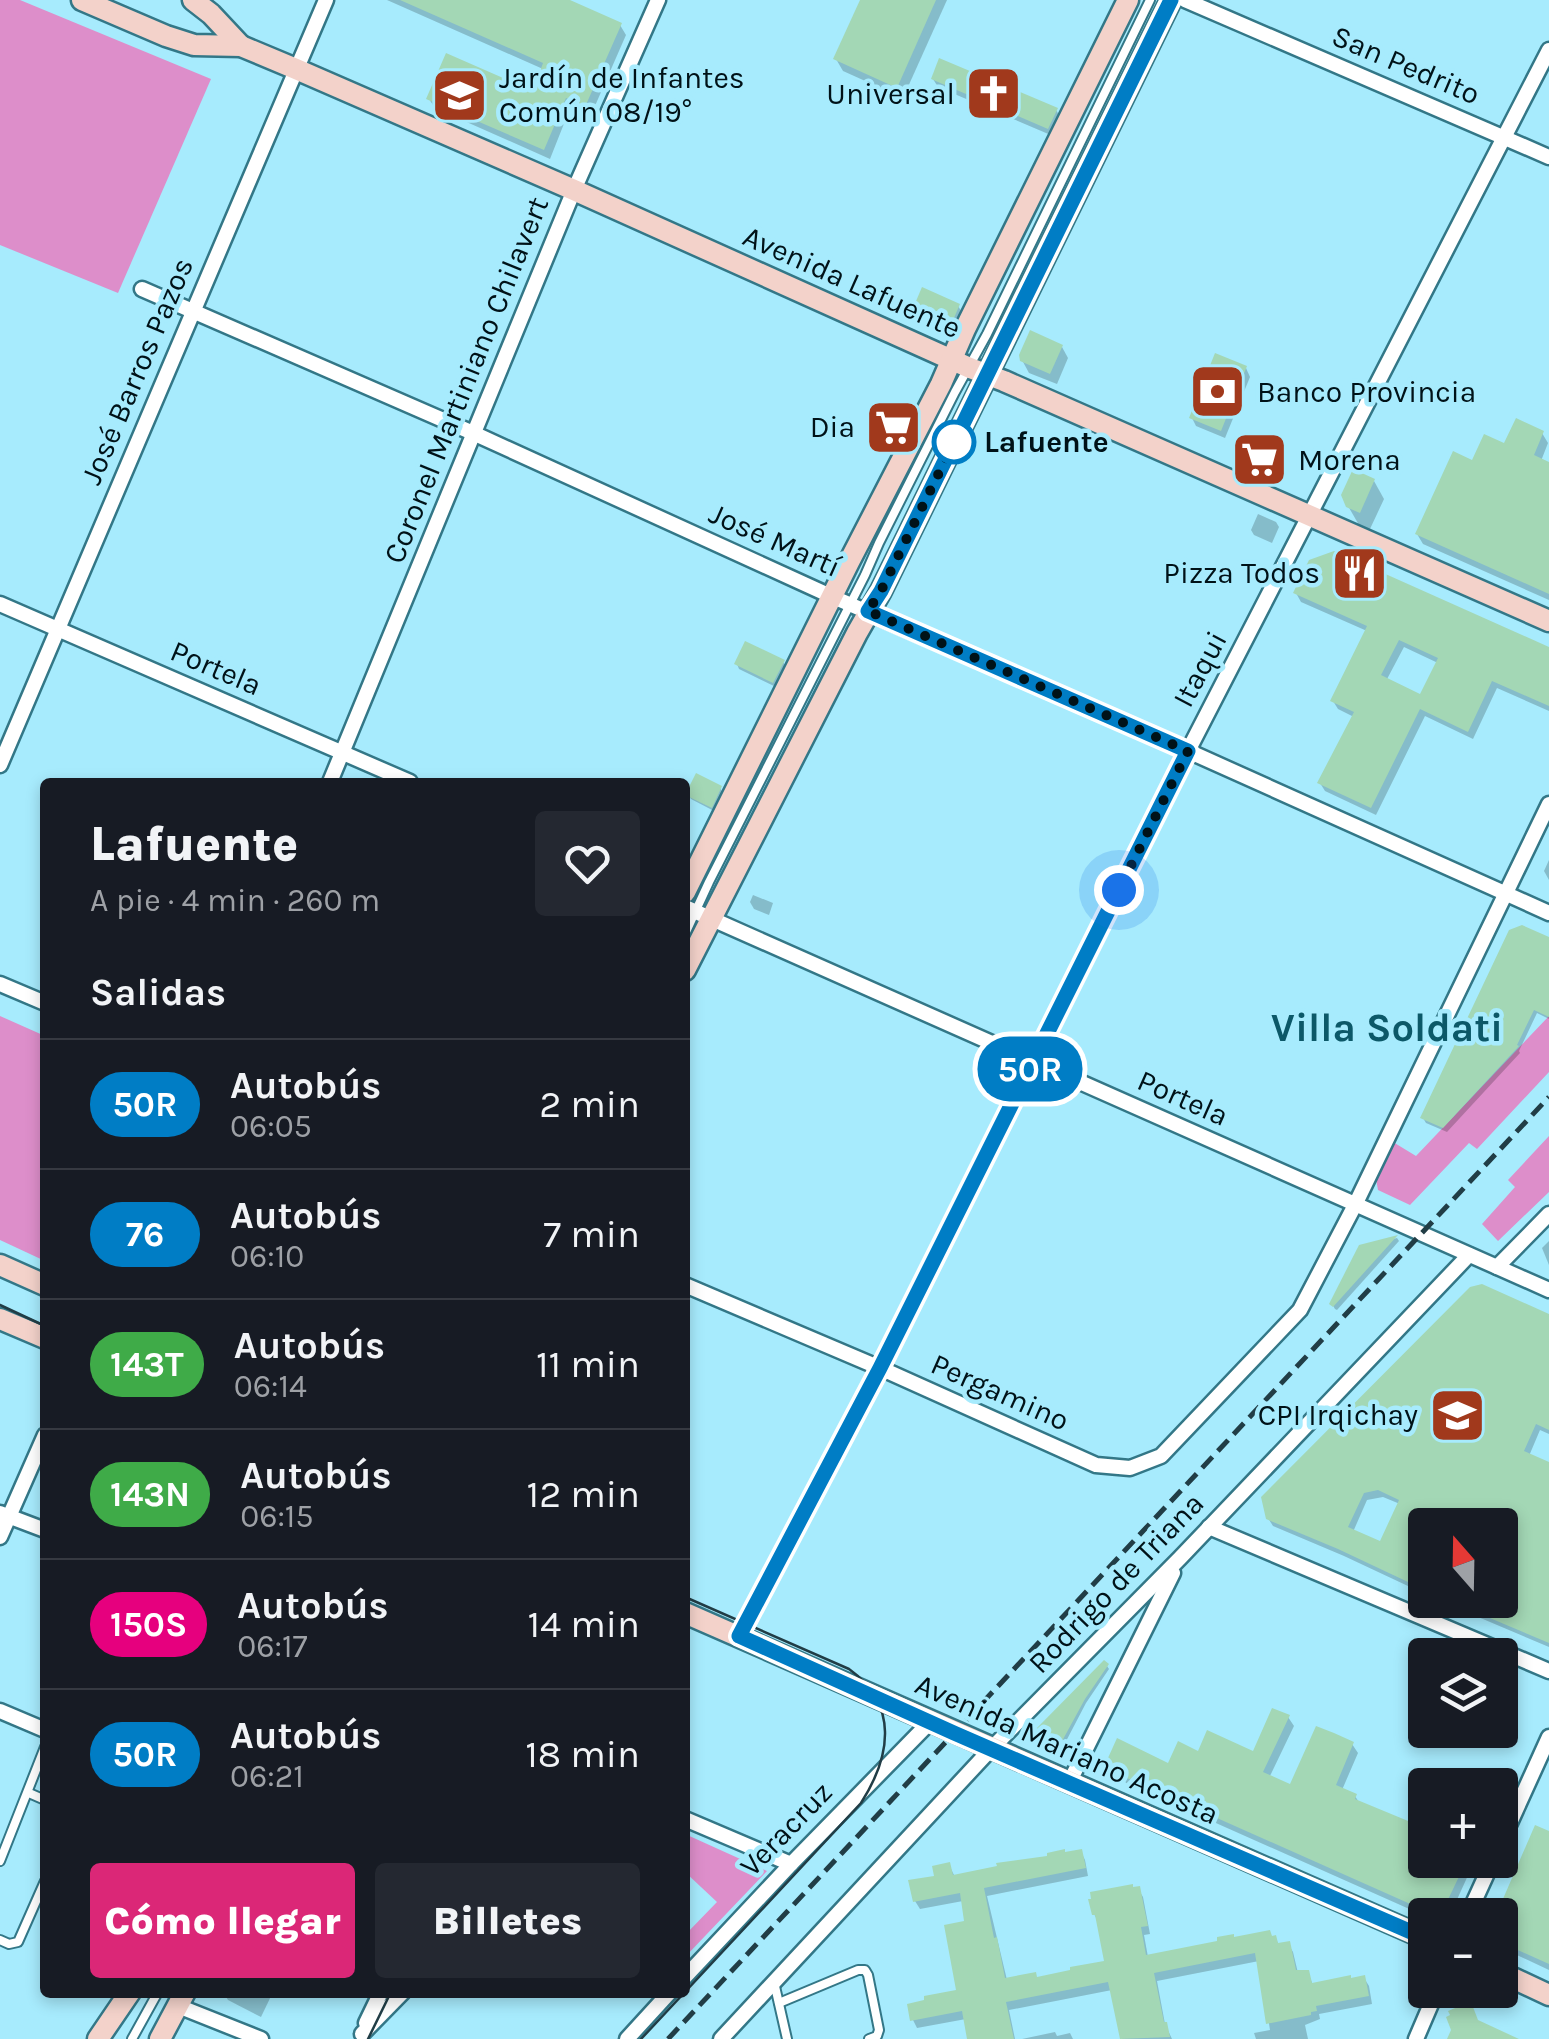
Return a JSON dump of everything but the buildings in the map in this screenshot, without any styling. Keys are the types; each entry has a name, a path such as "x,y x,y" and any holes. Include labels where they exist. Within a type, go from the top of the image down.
{"street":[{"name":"Avenida Lafuente","path":"82,0 166,36 194,44 241,46 296,69 1549,620"},
{"name":"Avenida Lafuente","path":"193,0 241,46"},
{"name":"José Barros Pazos","path":"0,765 326,0"},
{"name":"Coronel Martiniano Chilavert","path":"332,778 574,190 658,0"},
{"path":"690,883 850,604 881,591 970,367 1128,0"},
{"path":"690,946 697,912 970,367 1018,312 1171,0"},
{"name":"San Pedrito","path":"1185,0 1549,157"},
{"name":"Itaqui","path":"739,1636 880,1368 1188,751 1549,50"},
{"name":"José Martí","path":"142,289 1549,913"},
{"name":"Portela","path":"0,604 401,778"},
{"path":"1356,1203 1549,804"},
{"name":"Portela","path":"697,912 1549,1290"},
{"path":"0,984 40,1001"},
{"name":"Pergamino","path":"690,1288 1096,1465 1130,1468 1162,1456 1300,1310 1356,1203"},
{"path":"1497,1267 1549,1214"},
{"name":"Rodrigo de Triana","path":"722,2039 992,1749 1469,1255"},
{"path":"0,1265 40,1283"},
{"path":"0,1319 40,1336"},
{"path":"0,1538 5,1515 40,1445"},
{"path":"5,1515 40,1528"},
{"path":"1209,1527 1549,1671"},
{"path":"1070,1783 1180,1558"},
{"name":"Avenida Mariano Acosta","path":"690,1615 1408,1931"},
{"path":"0,1711 40,1728"},
{"name":"Veracruz","path":"690,1971 930,1722"},
{"path":"1518,1806 1549,1737"},
{"path":"690,1821 790,1864"},
{"path":"1518,1980 1549,1995"},
{"path":"98,2039 126,1998"},
{"path":"360,2036 378,1998"},
{"path":"360,2036 397,1998"},
{"path":"626,2039 664,1998"},
{"path":"160,2039 182,1999 262,2039"},
{"path":"1416,2039 1429,2008"}],"lane":[{"path":"1140,0 1140,20"},
{"path":"970,367 1150,0"},
{"path":"984,340 1018,312"},
{"path":"0,1860 40,1761"},
{"path":"28,1793 40,1798"},
{"path":"0,1940 18,1942 40,1892"},
{"path":"779,2003 864,1970 879,2030 870,2039"},
{"path":"774,1982 787,2039"},
{"path":"132,2039 155,1998"}],"shaded area":[{"path":"0,0 20,0 211,79 118,293 0,245"},
{"path":"0,1016 40,1034 40,1259 0,1240"},
{"path":"1549,1016 1549,1072 1477,1149 1469,1143 1410,1205 1378,1190 1376,1179 1393,1142 1416,1156"},
{"path":"1549,1136 1549,1192 1498,1241 1482,1224 1515,1187 1508,1180"},
{"path":"690,1836 767,1871 690,1952 690,1930 717,1902 690,1877"}],"tram line":[{"path":"0,1305 40,1324"},
{"path":"690,1599 849,1669 876,1699 885,1732 879,1767 861,1803 690,1987"},
{"path":"368,2039 388,1998"},
{"path":"641,2039 679,1998"}],"railway":[{"path":"668,2039 1549,1097"}],"bus line":[{"name":"50R","path":"1171,0 868,611 1188,751 880,1368 739,1636 1408,1931"}],"place":[{"name":"Universal","path":"994,94"},
{"name":"Jardín de Infantes Común 08/19°","path":"460,95"},
{"name":"Banco Provincia","path":"1218,392"},
{"name":"Dia","path":"894,427"},
{"name":"Lafuente","path":"954,442"},
{"name":"Morena","path":"1259,460"},
{"name":"Pizza Todos","path":"1359,573"},
{"name":"CPI Irqichay","path":"1457,1415"}],"district":[{"name":"Villa Soldati","path":"1387,1027"}],"route":[{"path":"954,442 958,434 868,611 1188,751 1119,890"}]}
